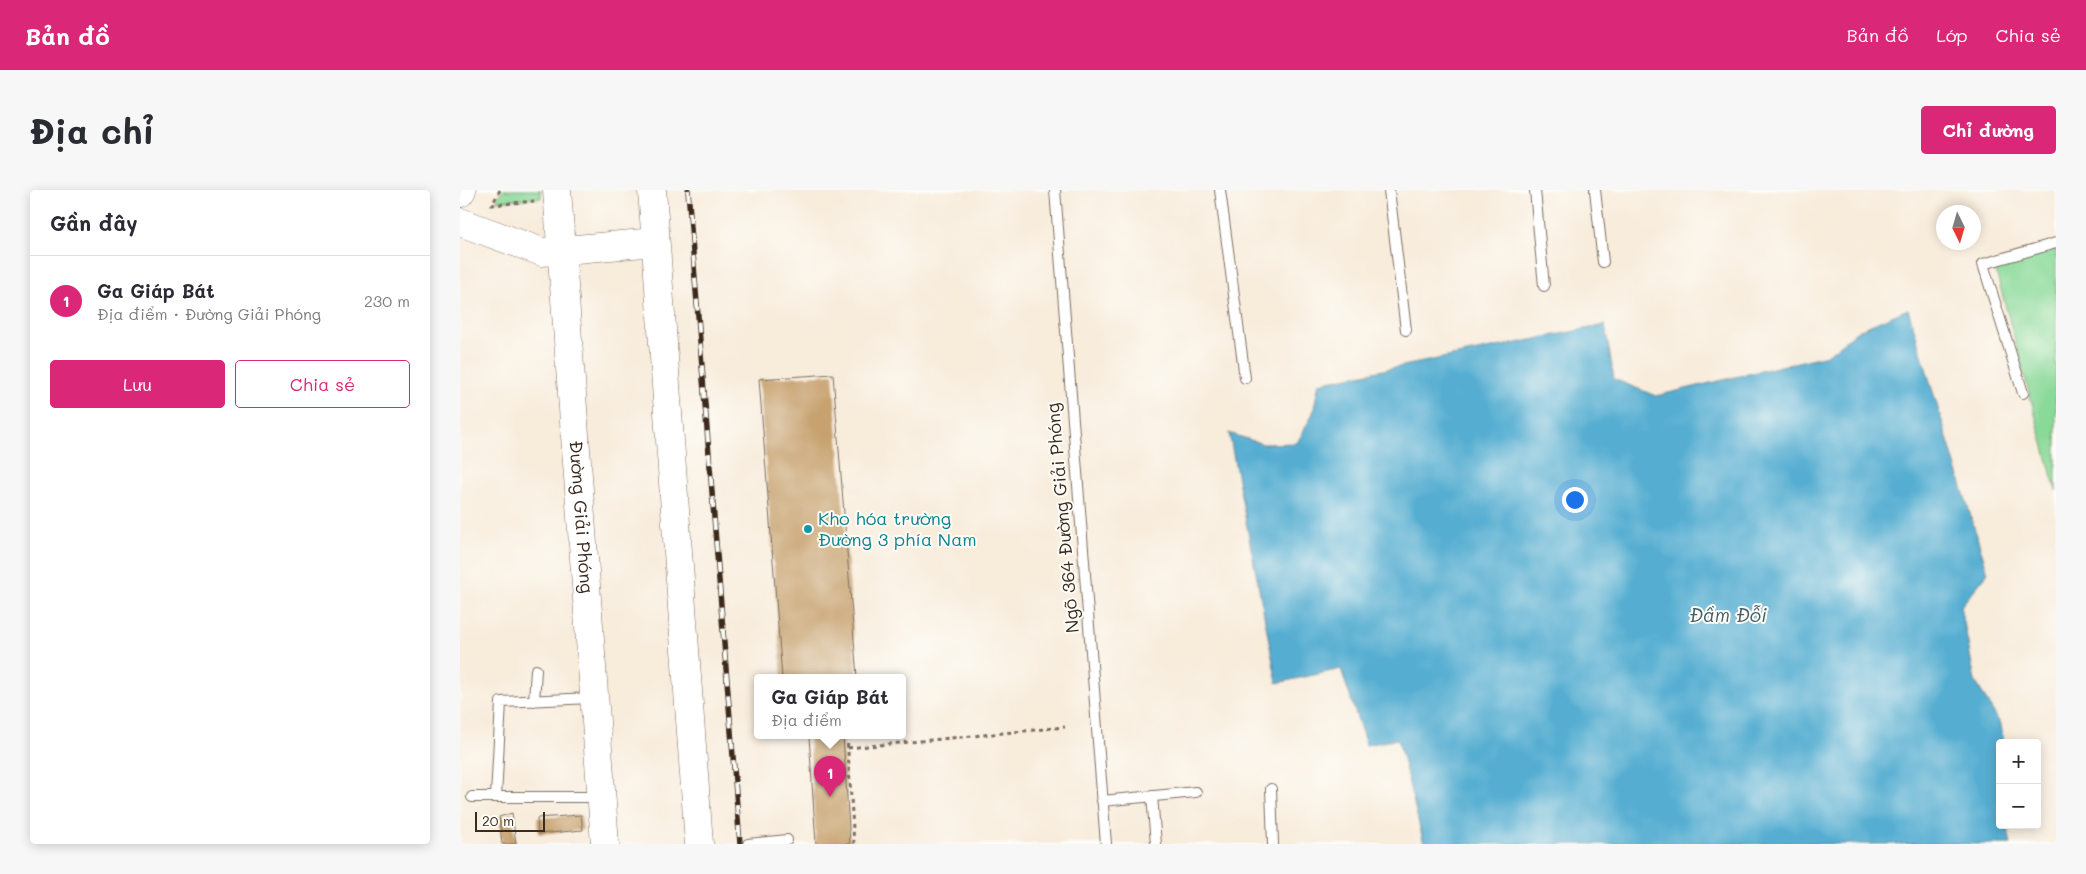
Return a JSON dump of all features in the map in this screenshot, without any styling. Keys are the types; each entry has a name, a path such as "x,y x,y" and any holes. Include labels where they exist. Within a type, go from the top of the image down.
{"main road":[{"path":"652,190 698,844"},
{"name":"Đường Giải Phóng","path":"548,196 562,249 604,844"},
{"path":"460,209 467,209 547,238 562,249"},
{"path":"460,222 542,252 655,242"}],"lane":[{"name":"Ngõ 364 Đường Giải Phóng","path":"1055,190 1106,844"},
{"path":"1220,190 1245,378"},
{"path":"1389,190 1406,330"},
{"path":"1535,190 1544,286"},
{"path":"1595,190 1602,262"},
{"path":"2023,393 1983,264 2056,243"},
{"path":"534,701 536,670"},
{"path":"496,797 500,702 595,698"},
{"path":"1270,790 1273,844"},
{"path":"1102,801 1196,792"},
{"path":"1152,796 1156,844"},
{"path":"472,798 602,798"},
{"path":"748,844 787,840"}],"path":[{"path":"500,190 492,205 548,196"},
{"path":"848,748 1065,727"},
{"path":"847,739 854,844"}],"green space":[{"path":"502,190 541,190 541,198 496,201"},
{"path":"2056,249 2056,491 1995,268"}],"water":[{"name":"Đầm Đỗi","path":"1908,309 1988,573 1961,606 1975,681 2001,725 2003,739 1996,739 1996,829 2008,829 2011,844 1424,844 1398,739 1366,745 1341,669 1277,683 1229,433 1263,444 1297,443 1313,413 1319,383 1605,325 1614,379 1656,396 1827,355 1859,330"}],"building":[{"name":"Kho hóa trường Đường 3 phía Nam","path":"833,374 857,674 782,674 759,379"},
{"path":"809,739 843,739 850,844 816,844"},
{"path":"512,813 516,844 502,844 499,817"},
{"path":"581,815 583,830 538,834 537,818"}],"railway":[{"path":"688,190 740,844"}],"place":[{"name":"Kho hóa trường Đường 3 phía Nam","path":"808,529"},
{"name":"Ga Giáp Bát","path":"830,797"}]}
